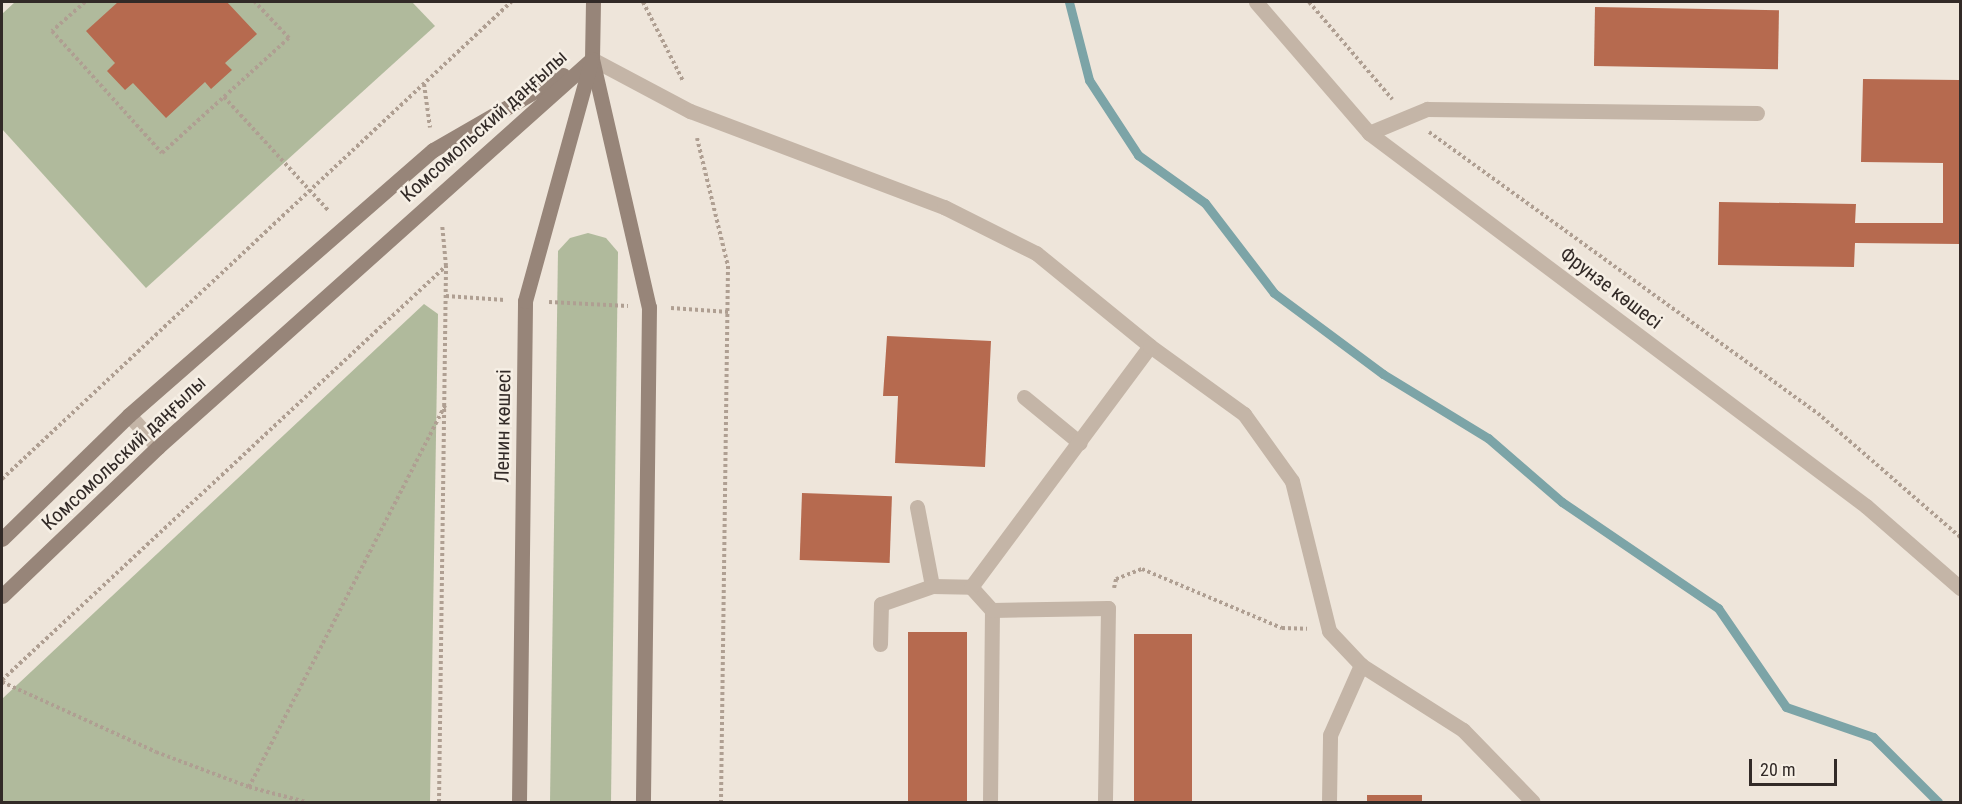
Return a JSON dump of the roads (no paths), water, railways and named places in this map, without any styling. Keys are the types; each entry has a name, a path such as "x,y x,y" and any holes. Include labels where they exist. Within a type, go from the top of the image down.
{"street":[{"name":"Ленин көшесі","path":"593,2 592,58 649,307 643,802"},
{"name":"Фрунзе көшесі","path":"1256,2 1369,133 1866,506 1960,588"},
{"name":"Ленин көшесі","path":"519,802 525,301 592,58"},
{"path":"592,58 690,111 944,207 1036,253 1150,346 1244,414 1292,481 1329,631 1361,665 1463,730 1533,802"},
{"name":"Комсомольский даңғылы","path":"2,539 129,415 433,150 592,58"},
{"name":"Комсомольский даңғылы","path":"2,596 158,447 592,58"},
{"path":"1369,133 1427,109 1757,113"},
{"path":"971,587 1150,346"},
{"path":"1024,397 1080,443"},
{"path":"129,415 158,447"},
{"path":"917,507 932,586"},
{"path":"880,644 881,604 932,586 971,587 992,610 990,802"},
{"path":"992,610 1108,609 1105,802"},
{"path":"1329,802 1330,735 1361,665"}],"waterway":[{"path":"1069,2 1089,80 1138,155 1205,203 1274,293 1383,374 1488,438 1562,502 1718,608 1786,707 1873,737 1938,802"}]}
